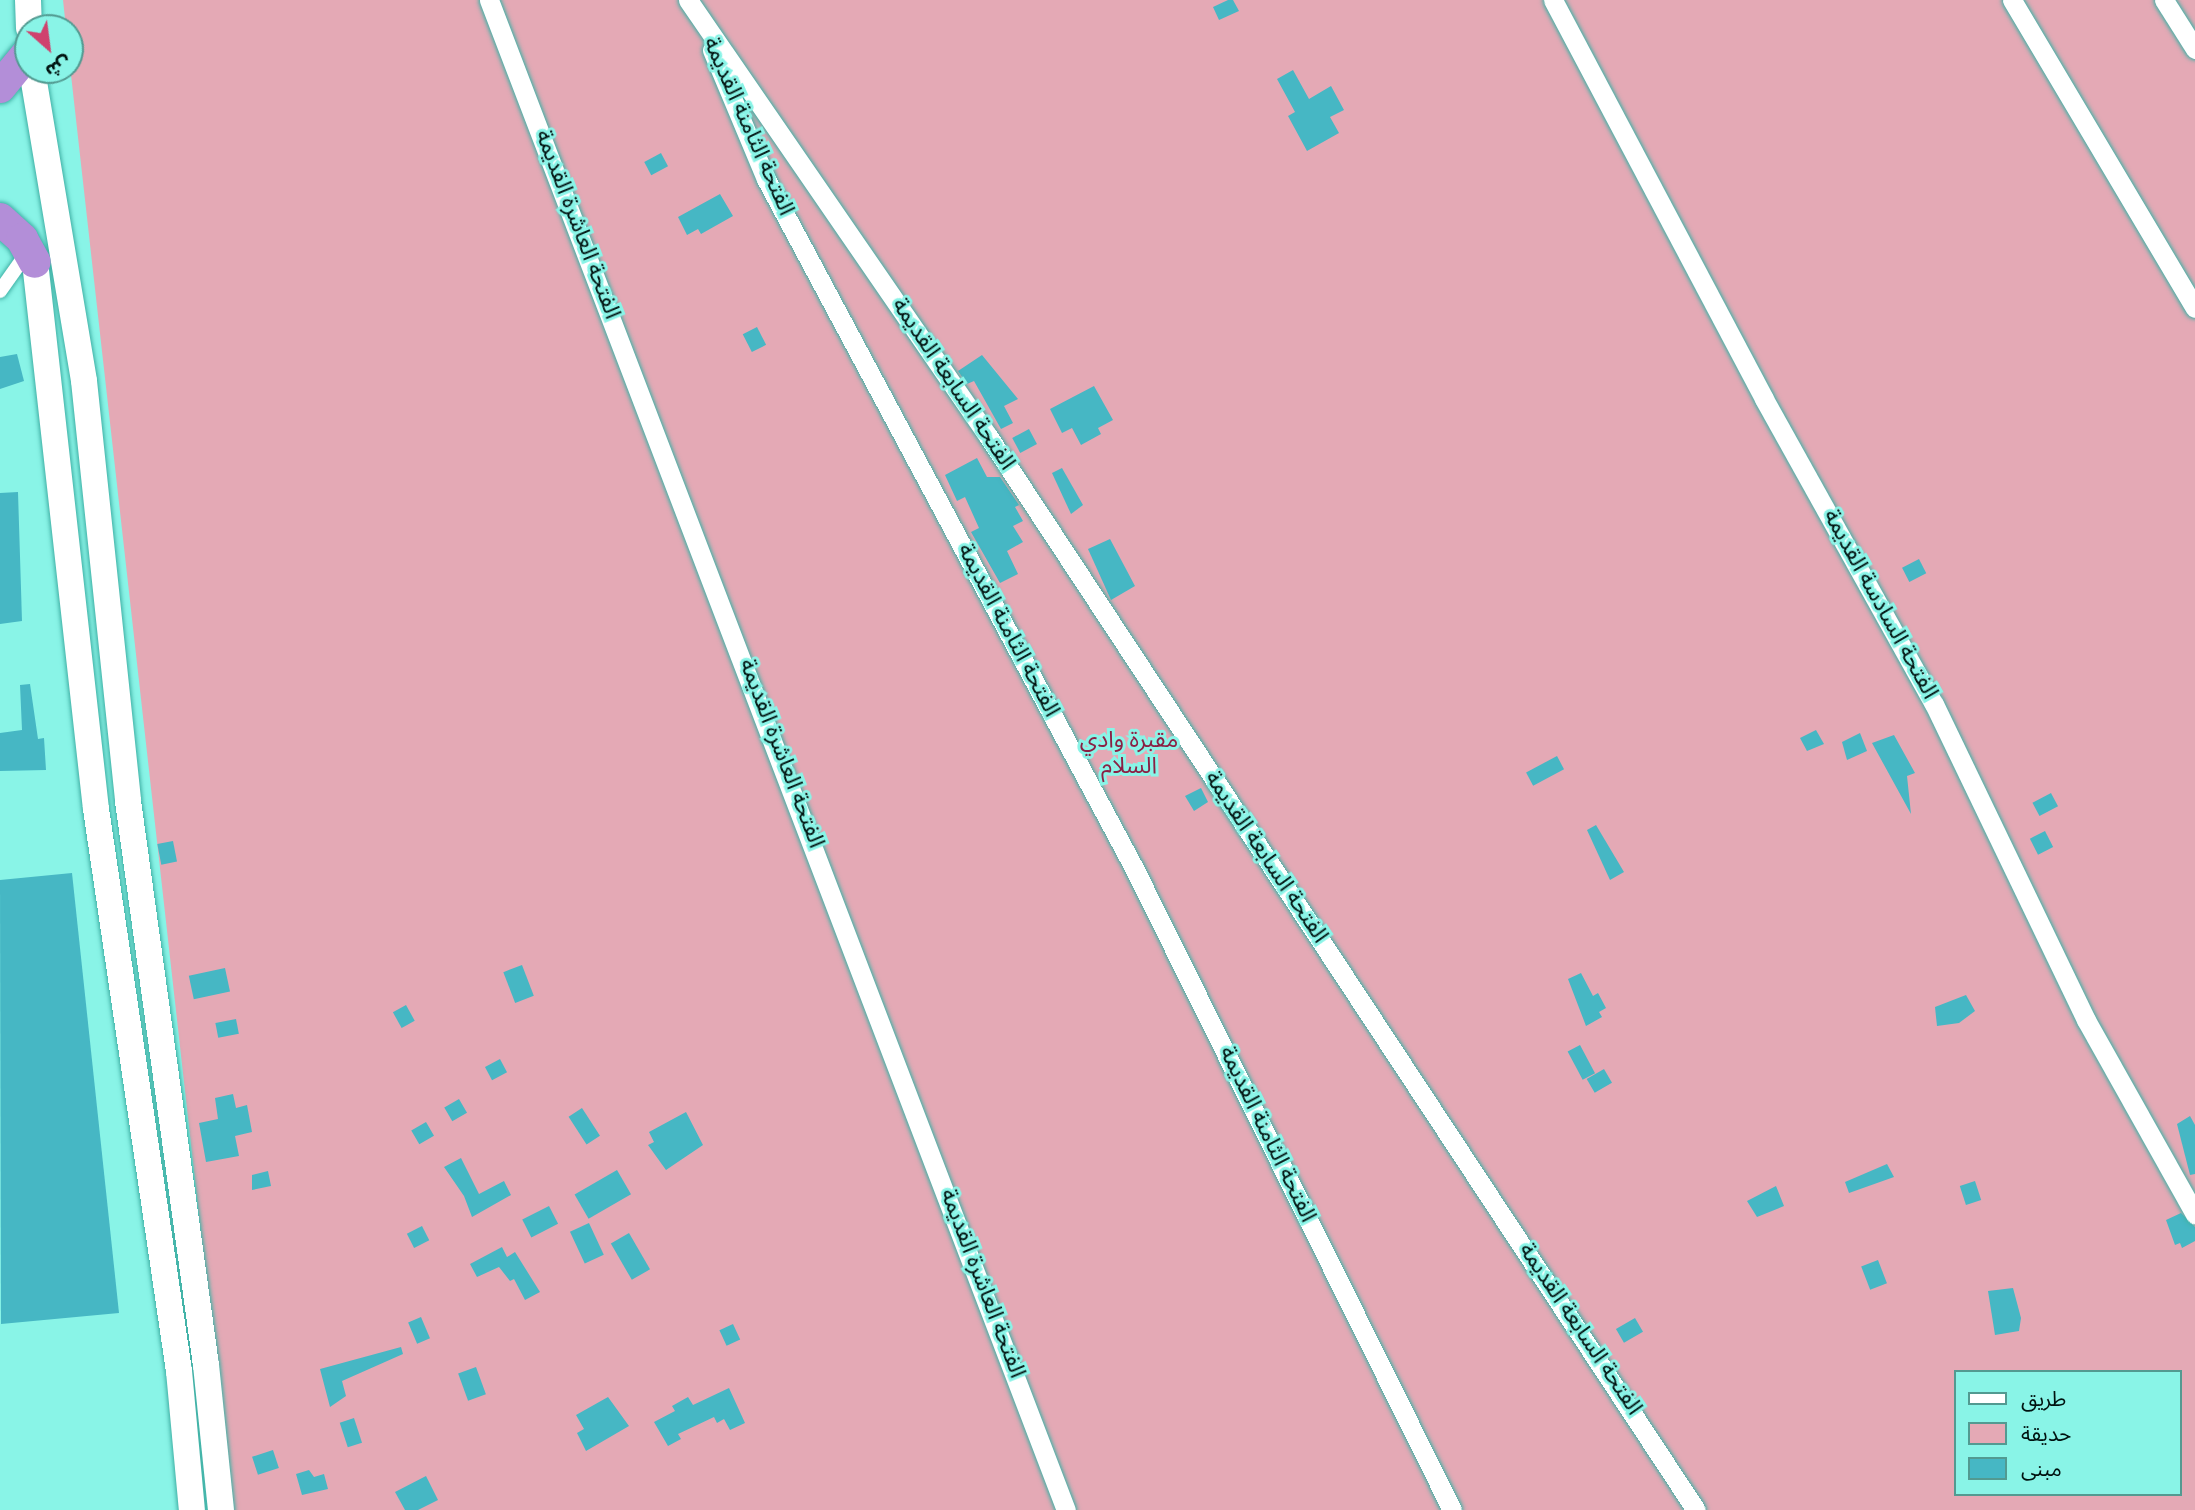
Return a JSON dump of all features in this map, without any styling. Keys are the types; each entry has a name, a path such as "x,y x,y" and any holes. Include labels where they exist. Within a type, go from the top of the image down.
{"highway":[{"path":"0,87 14,70"},
{"path":"0,219 32,256"}],"main road":[{"path":"34,84 84,381 128,801 206,1365 221,1510"},
{"path":"32,256 96,809 179,1371 192,1510"}],"street":[{"name":"الفتحة العاشرة القديمة","path":"489,0 1066,1510"},
{"name":"الفتحة السادسة القديمة","path":"1553,0 1764,399 1934,705 2086,1020 2195,1214"},
{"path":"2012,0 2195,308"},
{"path":"2164,0 2195,49"},
{"name":"الفتحة الثامنة القديمة","path":"692,7 766,179 1134,868 1452,1510"},
{"name":"الفتحة السابعة القديمة","path":"692,7 980,425 1696,1510"},
{"path":"0,291 32,256"}],"green space":[{"name":"مقبرة وادي السلام","path":"63,0 2195,0 2195,1510 232,1510 72,84 84,84 84,14 64,14"}],"building":[{"path":"1233,0 1239,11 1219,20 1213,7"},
{"path":"1293,70 1309,99 1331,86 1344,110 1330,117 1339,133 1307,151 1288,116 1295,112 1277,79"},
{"path":"661,153 668,166 651,175 644,162"},
{"path":"720,194 733,216 701,234 698,229 687,235 678,217"},
{"path":"757,327 766,345 752,352 743,334"},
{"path":"17,354 24,381 0,389 0,357"},
{"path":"982,355 1018,399 1004,406 1013,423 1001,429 974,381 967,384 958,371"},
{"path":"1094,386 1113,420 1098,428 1101,434 1081,445 1072,428 1062,433 1050,409"},
{"path":"1029,429 1037,444 1020,453 1012,438"},
{"path":"977,458 987,477 1000,477 1019,505 1015,507 1023,521 1013,526 1023,542 1007,551 1018,574 1000,583 971,532 979,528 965,497 957,501 945,475"},
{"path":"1062,468 1083,505 1071,514 1052,473"},
{"path":"18,492 22,621 0,624 0,493"},
{"path":"1110,539 1135,586 1111,600 1088,549"},
{"path":"1919,559 1926,573 1909,582 1902,568"},
{"path":"30,684 38,739 44,738 46,770 0,771 0,733 22,730 20,685"},
{"path":"1816,730 1824,744 1807,751 1800,738"},
{"path":"1860,733 1867,751 1847,760 1842,742"},
{"path":"1894,735 1915,773 1907,776 1911,814 1872,743"},
{"path":"1557,756 1564,769 1533,786 1526,772"},
{"path":"1201,788 1208,802 1194,811 1185,796"},
{"path":"2051,793 2058,806 2040,816 2032,803"},
{"path":"1596,825 1624,872 1610,880 1587,830"},
{"path":"2045,831 2053,847 2038,855 2030,839"},
{"path":"173,841 177,862 161,865 157,844"},
{"path":"72,873 119,1313 1,1324 0,880"},
{"path":"522,965 534,996 515,1003 503,972"},
{"path":"225,968 230,991 194,999 189,976"},
{"path":"1581,973 1593,996 1598,993 1606,1008 1599,1012 1602,1017 1586,1026 1568,979"},
{"path":"1966,995 1975,1011 1959,1023 1937,1026 1935,1007"},
{"path":"406,1005 415,1021 402,1028 393,1012"},
{"path":"236,1019 239,1034 218,1038 215,1023"},
{"path":"1580,1045 1595,1073 1583,1080 1568,1052"},
{"path":"500,1059 507,1072 492,1080 485,1067"},
{"path":"1604,1069 1612,1083 1595,1093 1587,1079"},
{"path":"233,1094 236,1108 247,1105 252,1132 235,1136 239,1156 206,1162 199,1123 218,1119 215,1098"},
{"path":"459,1099 467,1113 452,1121 444,1108"},
{"path":"582,1108 600,1136 587,1144 569,1117"},
{"path":"686,1112 703,1145 666,1170 648,1145 654,1142 649,1132"},
{"path":"2190,1116 2195,1125 2195,1174 2190,1175 2177,1124"},
{"path":"426,1122 434,1136 419,1144 411,1130"},
{"path":"461,1158 479,1194 504,1181 511,1195 472,1217 464,1196 444,1167"},
{"path":"1887,1164 1894,1177 1849,1193 1845,1182"},
{"path":"617,1170 631,1194 589,1219 575,1194"},
{"path":"268,1171 271,1186 252,1190 252,1175"},
{"path":"1975,1181 1981,1200 1966,1205 1960,1186"},
{"path":"1776,1186 1784,1206 1757,1217 1747,1201"},
{"path":"549,1206 558,1224 531,1237 522,1220"},
{"path":"2181,1213 2195,1227 2195,1241 2182,1248 2180,1243 2175,1245 2166,1220"},
{"path":"589,1223 604,1255 585,1264 570,1232"},
{"path":"422,1226 429,1240 414,1248 407,1234"},
{"path":"629,1233 650,1269 632,1280 611,1244"},
{"path":"502,1247 507,1257 515,1252 540,1292 525,1300 514,1279 510,1281 499,1267 477,1277 470,1264"},
{"path":"1878,1260 1887,1283 1870,1290 1861,1266"},
{"path":"2013,1288 2021,1318 2019,1331 1995,1335 1988,1291"},
{"path":"421,1317 430,1338 417,1344 408,1322"},
{"path":"1635,1318 1643,1332 1624,1343 1616,1329"},
{"path":"733,1324 740,1339 727,1346 719,1330"},
{"path":"401,1347 403,1354 342,1381 346,1396 330,1407 320,1369"},
{"path":"476,1367 486,1394 468,1401 458,1373"},
{"path":"729,1388 745,1423 730,1430 724,1419 717,1423 714,1417 678,1434 681,1439 668,1446 654,1422 675,1411 672,1406 688,1397 693,1405"},
{"path":"608,1397 629,1426 586,1451 577,1433 584,1429 576,1415"},
{"path":"354,1418 362,1443 348,1447 340,1423"},
{"path":"273,1450 279,1468 258,1475 252,1457"},
{"path":"309,1470 314,1477 324,1474 328,1489 302,1495 296,1474"},
{"path":"426,1476 438,1500 418,1510 405,1510 395,1492"}]}
